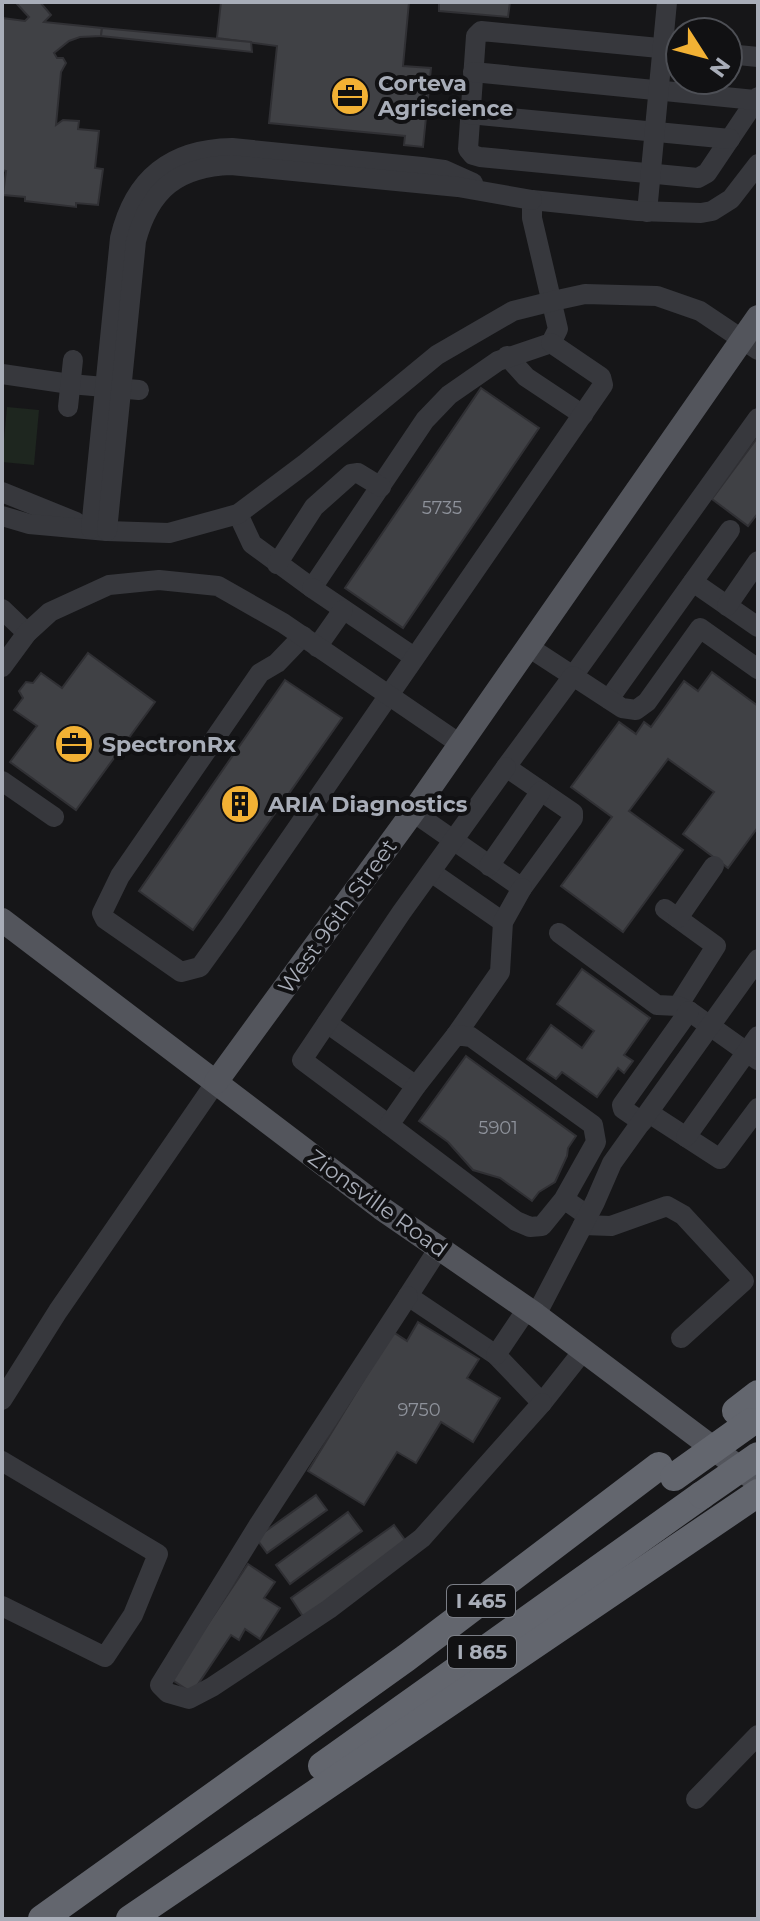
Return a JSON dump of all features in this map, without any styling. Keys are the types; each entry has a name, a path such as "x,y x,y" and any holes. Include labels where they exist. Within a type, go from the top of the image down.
{"highway":[{"name":"I 465","path":"42,1919 751,1411"},
{"name":"I 865","path":"111,1919 170,1884 273,1812 758,1456"},
{"path":"273,1812 758,1493"},
{"path":"130,1919 170,1884"}],"main road":[{"name":"West 96th Street","path":"216,1082 413,812 527,646 750,345 758,317"},
{"name":"Zionsville Road","path":"2,920 381,1208 531,1312 758,1482"}],"street":[{"path":"473,72 757,98 704,177 473,155 466,144 476,36 481,31 664,48"},
{"path":"647,212 658,90 664,71"},
{"path":"469,114 730,139"},
{"path":"99,530 122,389 140,226 162,189 187,172 231,165 377,179 444,170 491,193 532,200 688,215 712,211 739,190 758,164"},
{"path":"312,588 425,420 449,395 507,356 551,343 558,329 532,218 532,200"},
{"path":"2,516 29,524 169,533 238,514 306,463 437,355 513,311 553,301 585,294 657,296 700,311 750,345"},
{"path":"343,610 310,641 260,673 120,876 102,913 105,919 181,972 200,967 603,385 603,381 551,343"},
{"path":"507,356 526,377 583,415"},
{"path":"68,407 73,360"},
{"path":"2,374 122,389"},
{"path":"456,1035 471,1037 593,1125 596,1142 564,1199 542,1226 530,1227 516,1221 302,1060 431,872 758,418"},
{"path":"277,564 314,507 351,474 358,473 381,487"},
{"path":"2,492 99,530"},
{"path":"238,514 252,544 414,657"},
{"path":"609,699 730,530"},
{"path":"727,606 758,561"},
{"path":"2,667 27,633 50,612 109,585 159,580 218,586 310,641 460,744"},
{"path":"693,582 758,627"},
{"path":"2,609 27,633"},
{"path":"673,609 750,664 758,634"},
{"path":"527,646 629,710 642,706 700,628"},
{"path":"389,1125 500,972 503,922 522,888 573,818 573,813 506,767"},
{"path":"2,781 54,817"},
{"path":"489,866 541,791"},
{"path":"413,812 522,888"},
{"path":"714,866 671,914 716,946 683,1008 622,1105 623,1109 686,1137 720,1159 758,1108"},
{"path":"431,872 503,922"},
{"path":"559,933 657,1005 683,1008 754,1049 686,1137"},
{"path":"496,1355 531,1312 586,1220 612,1163 758,959"},
{"path":"327,1023 416,1086"},
{"name":"West 96th Street","path":"2,1400 58,1311 216,1082"},
{"path":"564,1199 586,1220 611,1226 667,1206 683,1215 744,1281 681,1338"},
{"path":"439,1248 258,1526 160,1685 168,1693 189,1699 212,1687 329,1609 422,1538 542,1403 583,1351"},
{"path":"408,1296 496,1355 542,1403"},
{"path":"2,1462 158,1554 133,1615 105,1657 2,1606"},
{"path":"696,1799 758,1735"}],"shaded area":[{"path":"7,407 39,410 34,465 2,462"}],"building":[{"path":"40,2 51,15 44,22 102,28 101,36 80,37 54,53 66,63 61,72 56,125 63,120 79,121 78,129 99,131 95,168 103,169 98,205 76,203 76,207 3,195 6,171 2,170 2,18 25,21 29,17 17,4"},
{"name":"Corteva Agriscience","path":"221,2 409,2 403,66 431,68 423,147 404,145 405,136 269,123 277,46 217,38"},
{"name":"Corteva Agriscience","path":"439,2 510,2 508,17 439,11"},
{"path":"102,28 251,42 252,52 101,36"},
{"path":"481,388 539,428 403,628 345,588"},
{"path":"758,437 758,513 748,526 712,499"},
{"name":"SpectronRx","path":"88,653 155,702 76,810 10,762 37,726 14,710 23,698 19,691 26,682 33,683 41,673 62,688"},
{"path":"712,672 758,706 758,827 728,868 683,834 714,792 668,759 629,811 683,850 623,932 561,886 612,817 571,787 619,722 636,734 644,722 651,727 684,681 698,691"},
{"name":"ARIA Diagnostics","path":"285,680 342,718 193,930 139,891"},
{"path":"582,969 650,1018 624,1055 633,1061 624,1073 618,1068 597,1097 562,1072 556,1079 527,1059 551,1025 582,1048 594,1031 557,1004"},
{"path":"466,1056 576,1136 555,1182 539,1192 532,1201 500,1178 473,1170 448,1142 419,1121"},
{"path":"418,1322 479,1359 467,1378 500,1398 473,1442 441,1422 416,1463 397,1452 364,1505 308,1471 393,1332 407,1341"},
{"path":"316,1495 327,1510 267,1553 256,1538"},
{"path":"348,1512 362,1531 290,1584 276,1565"},
{"path":"394,1525 408,1544 304,1618 291,1598"},
{"path":"248,1564 275,1582 264,1598 280,1608 260,1639 245,1629 239,1640 231,1635 192,1693 171,1679"}],"place":[{"name":"Corteva Agriscience","path":"350,96"},
{"name":"SpectronRx","path":"74,744"},
{"name":"ARIA Diagnostics","path":"240,804"}]}
